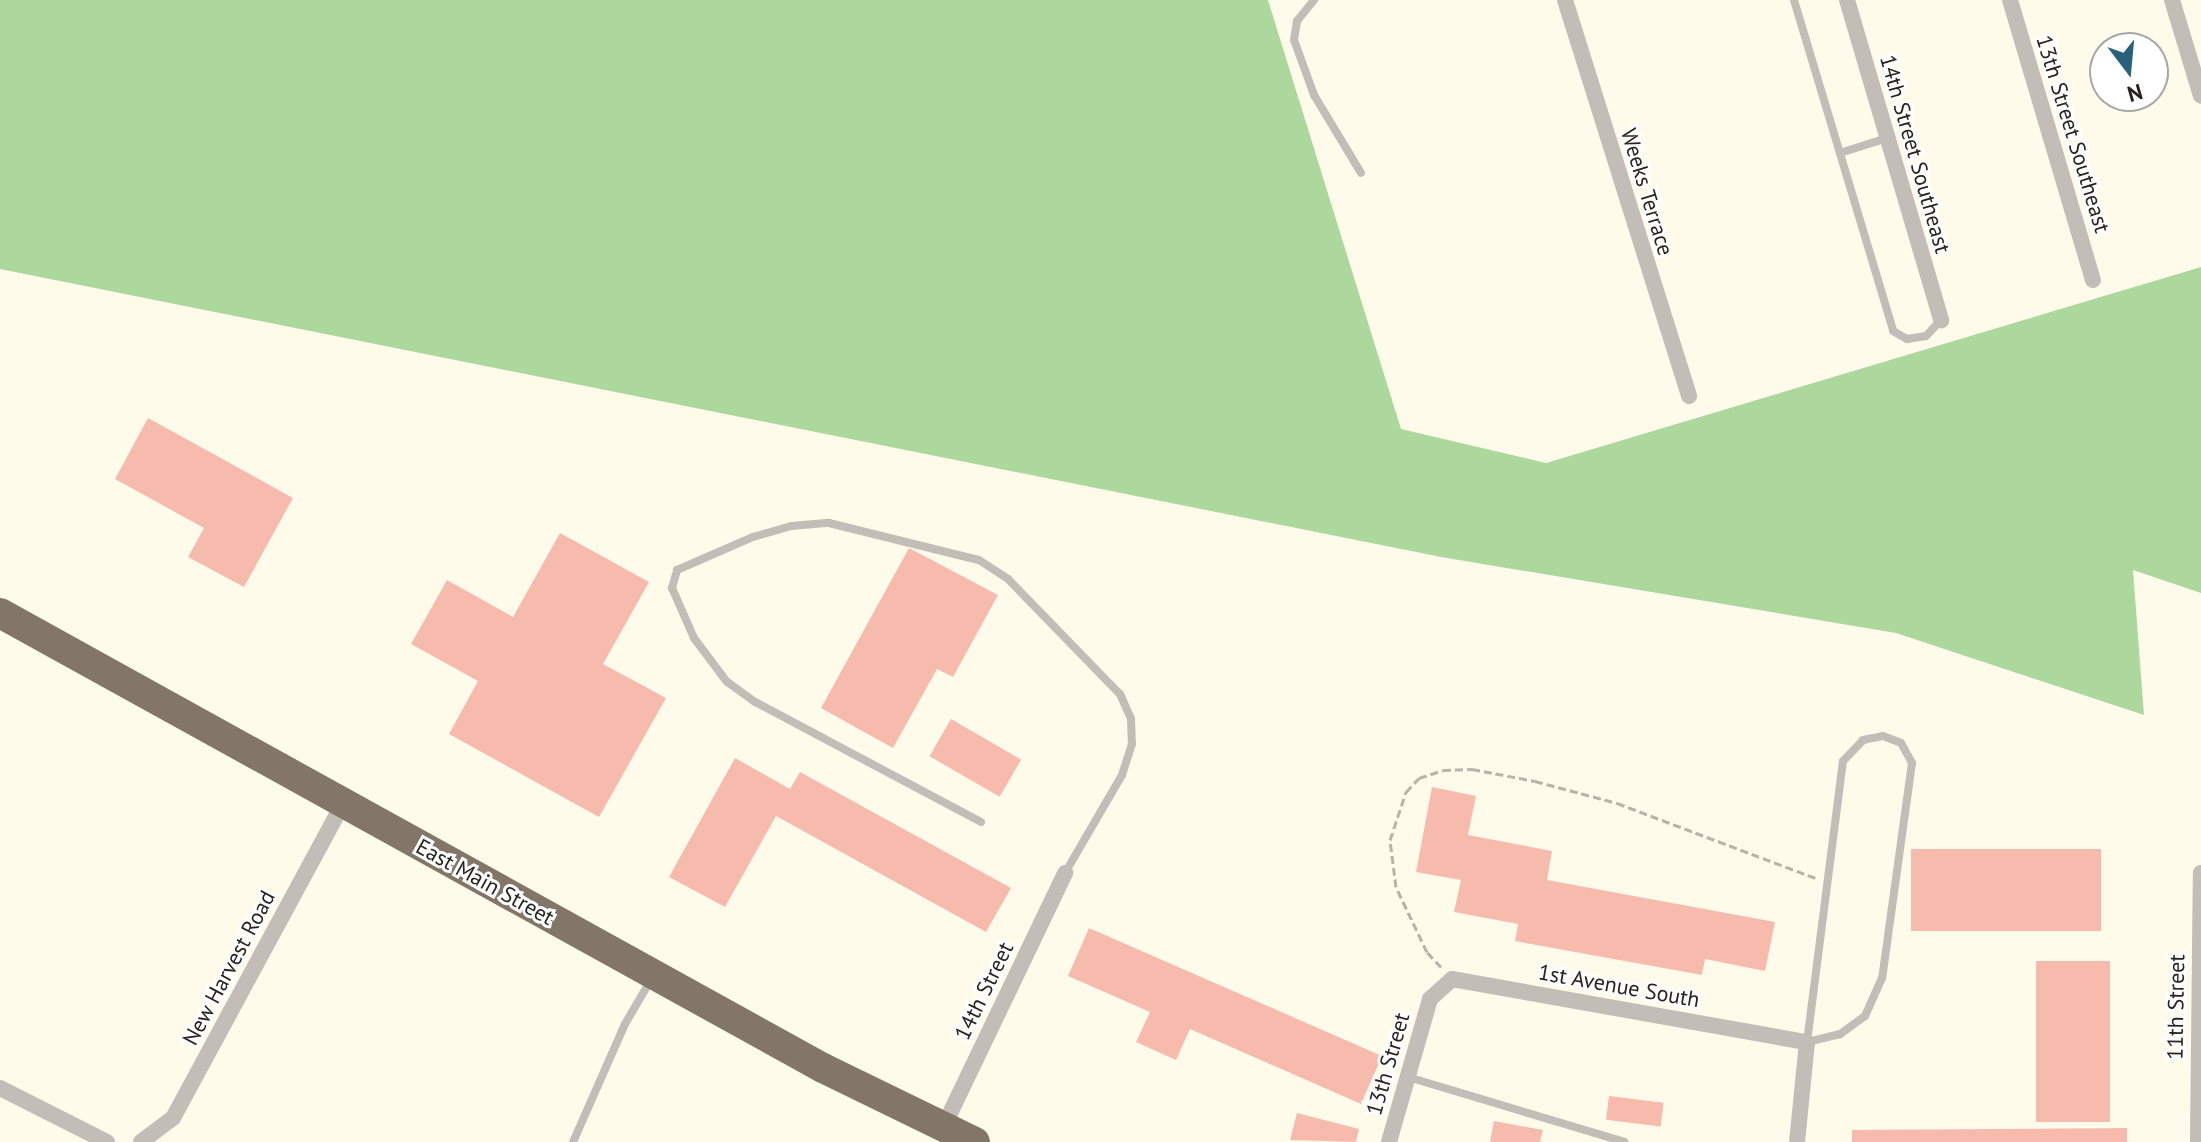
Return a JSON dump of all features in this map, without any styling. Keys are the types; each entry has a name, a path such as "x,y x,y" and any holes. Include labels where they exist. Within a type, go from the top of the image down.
{"highway":[{"name":"East Main Street","path":"0,613 655,974 943,1128 975,1142"}],"street":[{"name":"Weeks Terrace","path":"1565,0 1689,396"},
{"name":"14th Street Southeast","path":"1847,0 1941,320"},
{"name":"13th Street Southeast","path":"2010,0 2093,280"},
{"path":"2172,0 2200,88"},
{"name":"New Harvest Road","path":"147,1141 173,1118 343,803"},
{"name":"14th Street","path":"943,1128 1065,873"},
{"name":"11th Street","path":"2198,1142 2201,873"},
{"name":"13th Street","path":"1389,1142 1430,999 1452,979"},
{"name":"1st Avenue South","path":"1452,979 1807,1042"},
{"path":"1797,1142 1807,1042"},
{"path":"0,1088 107,1142"}],"lane":[{"path":"1314,0 1297,21 1294,40 1314,95 1361,173"},
{"path":"1794,0 1893,331 1907,339 1926,336 1941,320"},
{"path":"1840,153 1888,138"},
{"path":"981,822 755,702 727,682 694,638 672,588 677,570 753,537 791,526 829,523 979,560 1008,579 1120,694 1131,719 1132,744 1122,775 1065,873"},
{"path":"1883,736 1901,743 1912,763 1882,978 1865,1016 1840,1034 1807,1042 1843,761 1863,740 1883,736"},
{"path":"573,1142 625,1024 655,974"},
{"path":"1408,1077 1624,1142"}],"path":[{"path":"1452,979 1427,952 1408,915 1396,887 1390,840 1406,792 1419,778 1443,770 1472,769 1523,778 1617,803 1826,883"}],"green space":[{"path":"0,0 1268,0 1401,429 1546,463 2201,267 2201,593 2133,570 2144,715 1896,633 1441,557 0,269"}],"building":[{"path":"148,418 293,498 244,587 188,557 204,528 115,479"},
{"path":"560,533 649,582 603,664 666,698 599,817 449,734 478,681 411,644 447,580 513,617"},
{"path":"909,548 998,595 953,677 937,669 893,748 821,708"},
{"path":"951,719 1021,760 1000,797 930,756"},
{"path":"735,758 790,789 800,772 1011,888 986,932 776,816 725,907 669,877"},
{"path":"1432,787 1476,796 1468,835 1552,851 1547,880 1775,922 1765,971 1705,959 1702,975 1515,941 1518,924 1454,912 1461,880 1416,872"},
{"path":"1911,849 2101,849 2101,931 1911,931"},
{"path":"1089,928 1382,1056 1361,1104 1190,1029 1176,1060 1136,1042 1150,1012 1068,976"},
{"path":"2036,961 2110,961 2110,1122 2036,1122"},
{"path":"1609,1096 1664,1103 1661,1127 1606,1120"},
{"path":"1297,1113 1359,1129 1356,1142 1290,1140"},
{"path":"1494,1121 1543,1130 1540,1142 1490,1142"},
{"path":"2127,1128 2127,1142 1852,1142 1852,1130"}]}
